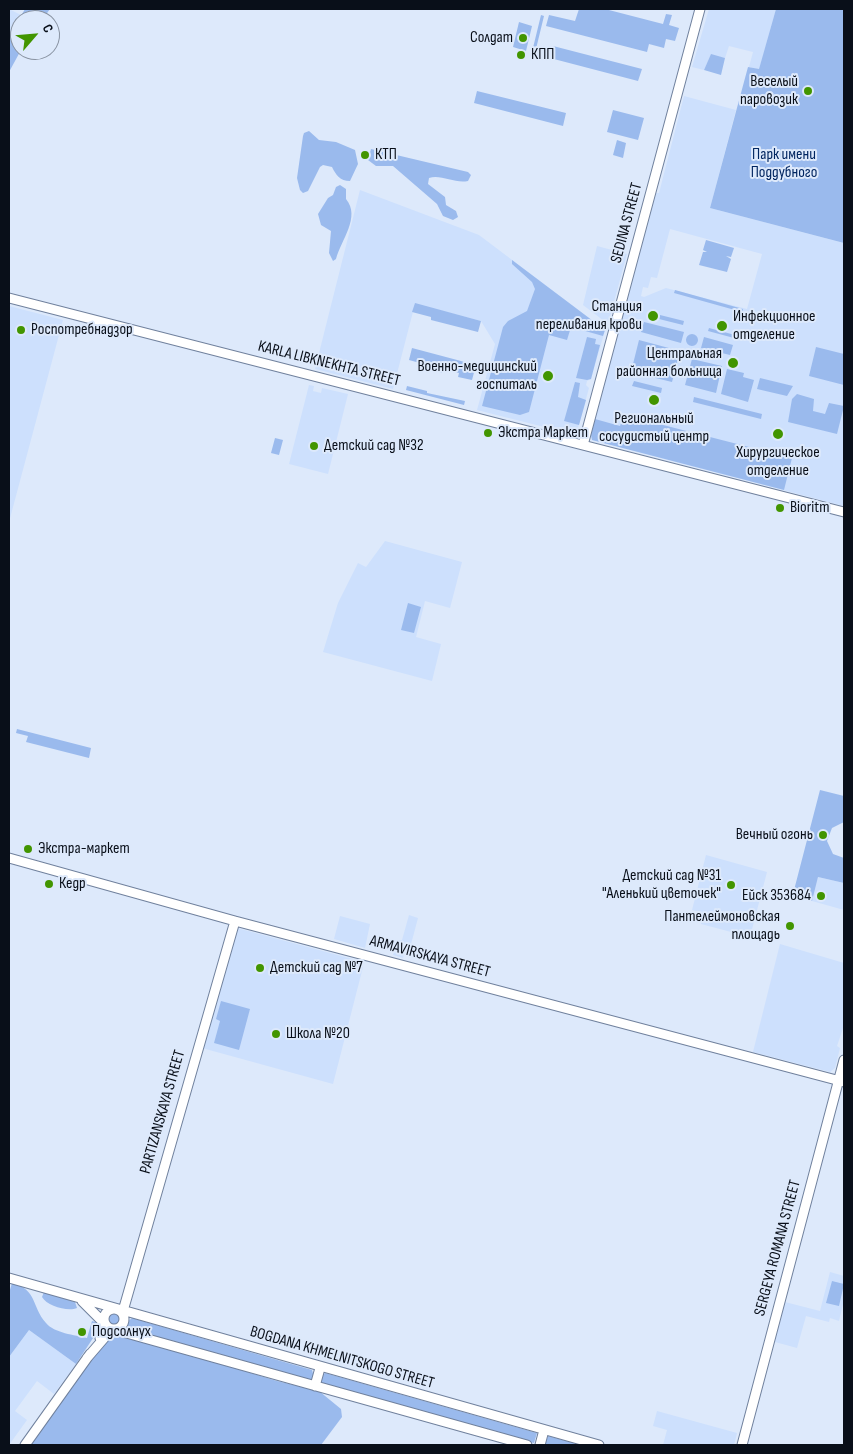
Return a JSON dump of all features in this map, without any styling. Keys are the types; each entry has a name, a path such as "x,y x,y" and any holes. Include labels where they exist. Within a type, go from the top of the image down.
{"street":[{"name":"SEDINA STREET","path":"583,445 700,9"},
{"name":"KARLA LIBKNEKHTA STREET","path":"9,298 844,512"},
{"name":"ARMAVIRSKAYA STREET","path":"9,858 235,921 842,1081"},
{"name":"PARTIZANSKAYA STREET","path":"120,1310 235,921"},
{"name":"SERGEYA ROMANA STREET","path":"742,1445 842,1081 844,1060"},
{"name":"BOGDANA KHMELNITSKOGO STREET","path":"9,1278 320,1368 599,1445"},
{"name":"BOGDANA KHMELNITSKOGO STREET","path":"78,1298 104,1323"},
{"path":"25,1445 102,1334 106,1313 111,1309 120,1310 124,1322 119,1328 112,1329 87,1358"},
{"path":"104,1323 112,1329"},
{"name":"BOGDANA KHMELNITSKOGO STREET","path":"112,1329 527,1445"},
{"path":"315,1386 320,1368"},
{"path":"540,1445 544,1430"}],"shaded area":[{"path":"9,9 11,10 9,37"},
{"path":"709,9 776,9 759,70 749,67 753,52 729,46 725,58 711,55 704,70 692,67"},
{"name":"Центральная районная больница","path":"684,96 736,110 710,208 844,243 844,506 592,440 591,435 656,193 659,193","holes":["670,229 762,254 747,309 666,288 644,297 641,296 643,287 648,288 651,277 657,278"]},
{"path":"360,190 479,235 605,330 591,379 587,381 586,385 589,388 576,435 477,410 495,344 481,321 415,304 393,389 315,369"},
{"path":"597,246 627,254 608,324 583,305"},
{"name":"Роспотребнадзор","path":"9,306 63,320 9,522"},
{"name":"Детский сад №32","path":"309,385 314,386 313,391 321,393 322,388 348,394 328,474 289,464"},
{"path":"385,541 462,562 450,608 425,601 416,637 441,644 432,681 323,652 338,603 358,563 366,567"},
{"name":"Детский сад №31 \"Аленький цветочек\"","path":"706,855 767,872 750,937 701,924 703,913 692,910"},
{"path":"818,877 844,883 844,910 812,901"},
{"path":"409,915 418,918 410,948 406,947 403,958 393,955 397,940 402,940"},
{"path":"340,916 370,924 365,948 334,939"},
{"path":"237,928 360,961 359,966 363,967 333,1084 202,1048"},
{"path":"780,944 844,963 844,1025 837,1046 840,1048 835,1068 830,1072 753,1052"},
{"path":"830,1272 844,1276 844,1300 839,1321 830,1318 829,1322 806,1316 797,1348 775,1342 785,1302 820,1311"},
{"path":"29,1330 76,1364 54,1394 37,1381 15,1411 27,1420 9,1445 9,1357"},
{"path":"657,1411 737,1433 734,1445 663,1445 667,1430 653,1426"}],"green space":[{"path":"25,9 50,9 49,10"},
{"path":"579,9 605,9 663,24 666,14 672,15 669,25 679,28 675,41 666,39 664,48 649,44 647,52 546,26 549,15 575,21"},
{"name":"Парк имени Поддубного","path":"776,9 844,9 844,243 710,208 748,67 759,69"},
{"path":"541,15 544,16 535,53 532,52"},
{"path":"519,22 532,26 526,51 513,47"},
{"path":"10,35 10,60 16,60 9,72"},
{"path":"553,46 642,69 638,81 550,58"},
{"path":"711,54 725,58 721,75 704,70"},
{"path":"477,91 566,113 563,126 474,103"},
{"path":"613,110 644,118 638,140 607,132"},
{"path":"309,131 319,140 336,142 355,150 358,164 350,181 339,177 332,167 323,165 320,167 308,191 303,193 300,190 297,178 303,136 304,133"},
{"path":"617,140 626,143 623,158 613,155"},
{"path":"371,149 468,172 471,175 468,181 463,182 438,177 429,178 428,184 445,197 446,205 456,211 458,217 453,220 443,216 437,204 393,166 376,166 368,160"},
{"path":"340,185 346,189 346,199 350,206 351,221 336,259 333,261 329,253 331,231 321,225 318,214 328,198 333,195 336,187"},
{"path":"706,240 734,248 731,257 726,256 731,259 727,272 699,265 703,252 707,252 703,250"},
{"path":"512,260 605,330 603,336 571,327 567,340 549,335 529,412 520,415 482,406 503,327 508,321 527,311 535,289 532,282 512,264"},
{"path":"675,290 743,309 742,312 674,293"},
{"path":"415,303 481,321 478,332 431,320 431,317 412,312"},
{"path":"660,315 684,321 683,325 659,319"},
{"path":"644,322 684,332 681,343 641,332"},
{"path":"709,328 735,335 734,338 708,331"},
{"path":"694,334 697,335 697,345 690,346 687,345 686,338 687,335"},
{"path":"587,337 596,339 595,344 600,345 591,379 587,380 576,378"},
{"path":"704,337 733,345 730,355 701,348"},
{"path":"639,340 680,351 672,382 631,372"},
{"path":"816,347 844,354 844,385 809,376"},
{"path":"412,348 476,365 472,380 458,377 459,373 447,370 441,373 439,368 428,365 422,367 420,363 409,360"},
{"path":"692,359 722,366 716,393 685,385"},
{"path":"727,369 744,373 743,377 754,380 748,402 721,394"},
{"path":"760,378 793,386 787,396 757,389"},
{"path":"634,381 662,388 661,393 632,386"},
{"path":"575,382 580,383 578,397 586,400 579,425 564,421"},
{"path":"407,386 427,391 427,393 465,401 464,405 406,390"},
{"path":"797,394 814,399 813,411 825,414 829,403 844,406 837,434 788,422 792,399"},
{"path":"694,397 762,414 761,419 693,402"},
{"path":"624,415 792,458 784,490 592,440 591,435 595,419 620,426"},
{"path":"275,438 283,440 279,455 271,453"},
{"path":"408,603 421,607 414,633 401,630"},
{"path":"17,729 91,748 89,758 26,742 28,736 16,733"},
{"path":"820,790 844,796 844,822 832,828 827,841 833,854 844,858 844,883 818,877 812,901 794,897 793,894"},
{"path":"221,1001 250,1009 239,1050 214,1043 220,1021 216,1019"},
{"path":"832,1281 844,1284 839,1306 826,1303"},
{"path":"12,1283 20,1286 30,1294 41,1317 54,1329 87,1338 92,1321 98,1323 97,1332 76,1364 29,1330 9,1357 9,1293"},
{"path":"44,1292 75,1302 77,1308 63,1309 48,1303 42,1297"},
{"path":"114,1312 119,1314 121,1319 119,1324 114,1326 109,1324 107,1319 109,1314"},
{"path":"132,1318 312,1370 314,1377 311,1381 127,1330 126,1323"},
{"path":"116,1336 172,1349 277,1381 319,1391 341,1409 342,1417 321,1445 30,1445 100,1346 107,1339"},
{"path":"325,1373 537,1433 534,1443 321,1384 322,1375"},
{"path":"548,1436 581,1445 545,1445"}],"place":[{"name":"Солдат","path":"523,38"},
{"name":"КПП","path":"521,55"},
{"name":"Веселый паровозик","path":"808,91"},
{"name":"КТП","path":"365,155"},
{"name":"Станция переливания крови","path":"653,316"},
{"name":"Инфекционное отделение","path":"722,326"},
{"name":"Роспотребнадзор","path":"21,330"},
{"name":"Центральная районная больница","path":"733,363"},
{"name":"Военно-медицинский госпиталь","path":"548,376"},
{"name":"Региональный сосудистый центр","path":"654,400"},
{"name":"Экстра Маркет","path":"488,433"},
{"name":"Хирургическое отделение","path":"778,434"},
{"name":"Детский сад №32","path":"314,446"},
{"name":"Bioritm","path":"780,508"},
{"name":"Вечный огонь","path":"823,835"},
{"name":"Экстра-маркет","path":"28,849"},
{"name":"Кедр","path":"49,884"},
{"name":"Детский сад №31 \"Аленький цветочек\"","path":"731,885"},
{"name":"Ейск 353684","path":"821,896"},
{"name":"Пантелеймоновская площадь","path":"790,926"},
{"name":"Детский сад №7","path":"260,968"},
{"name":"Школа №20","path":"276,1034"},
{"name":"Подсолнух","path":"82,1332"}]}
